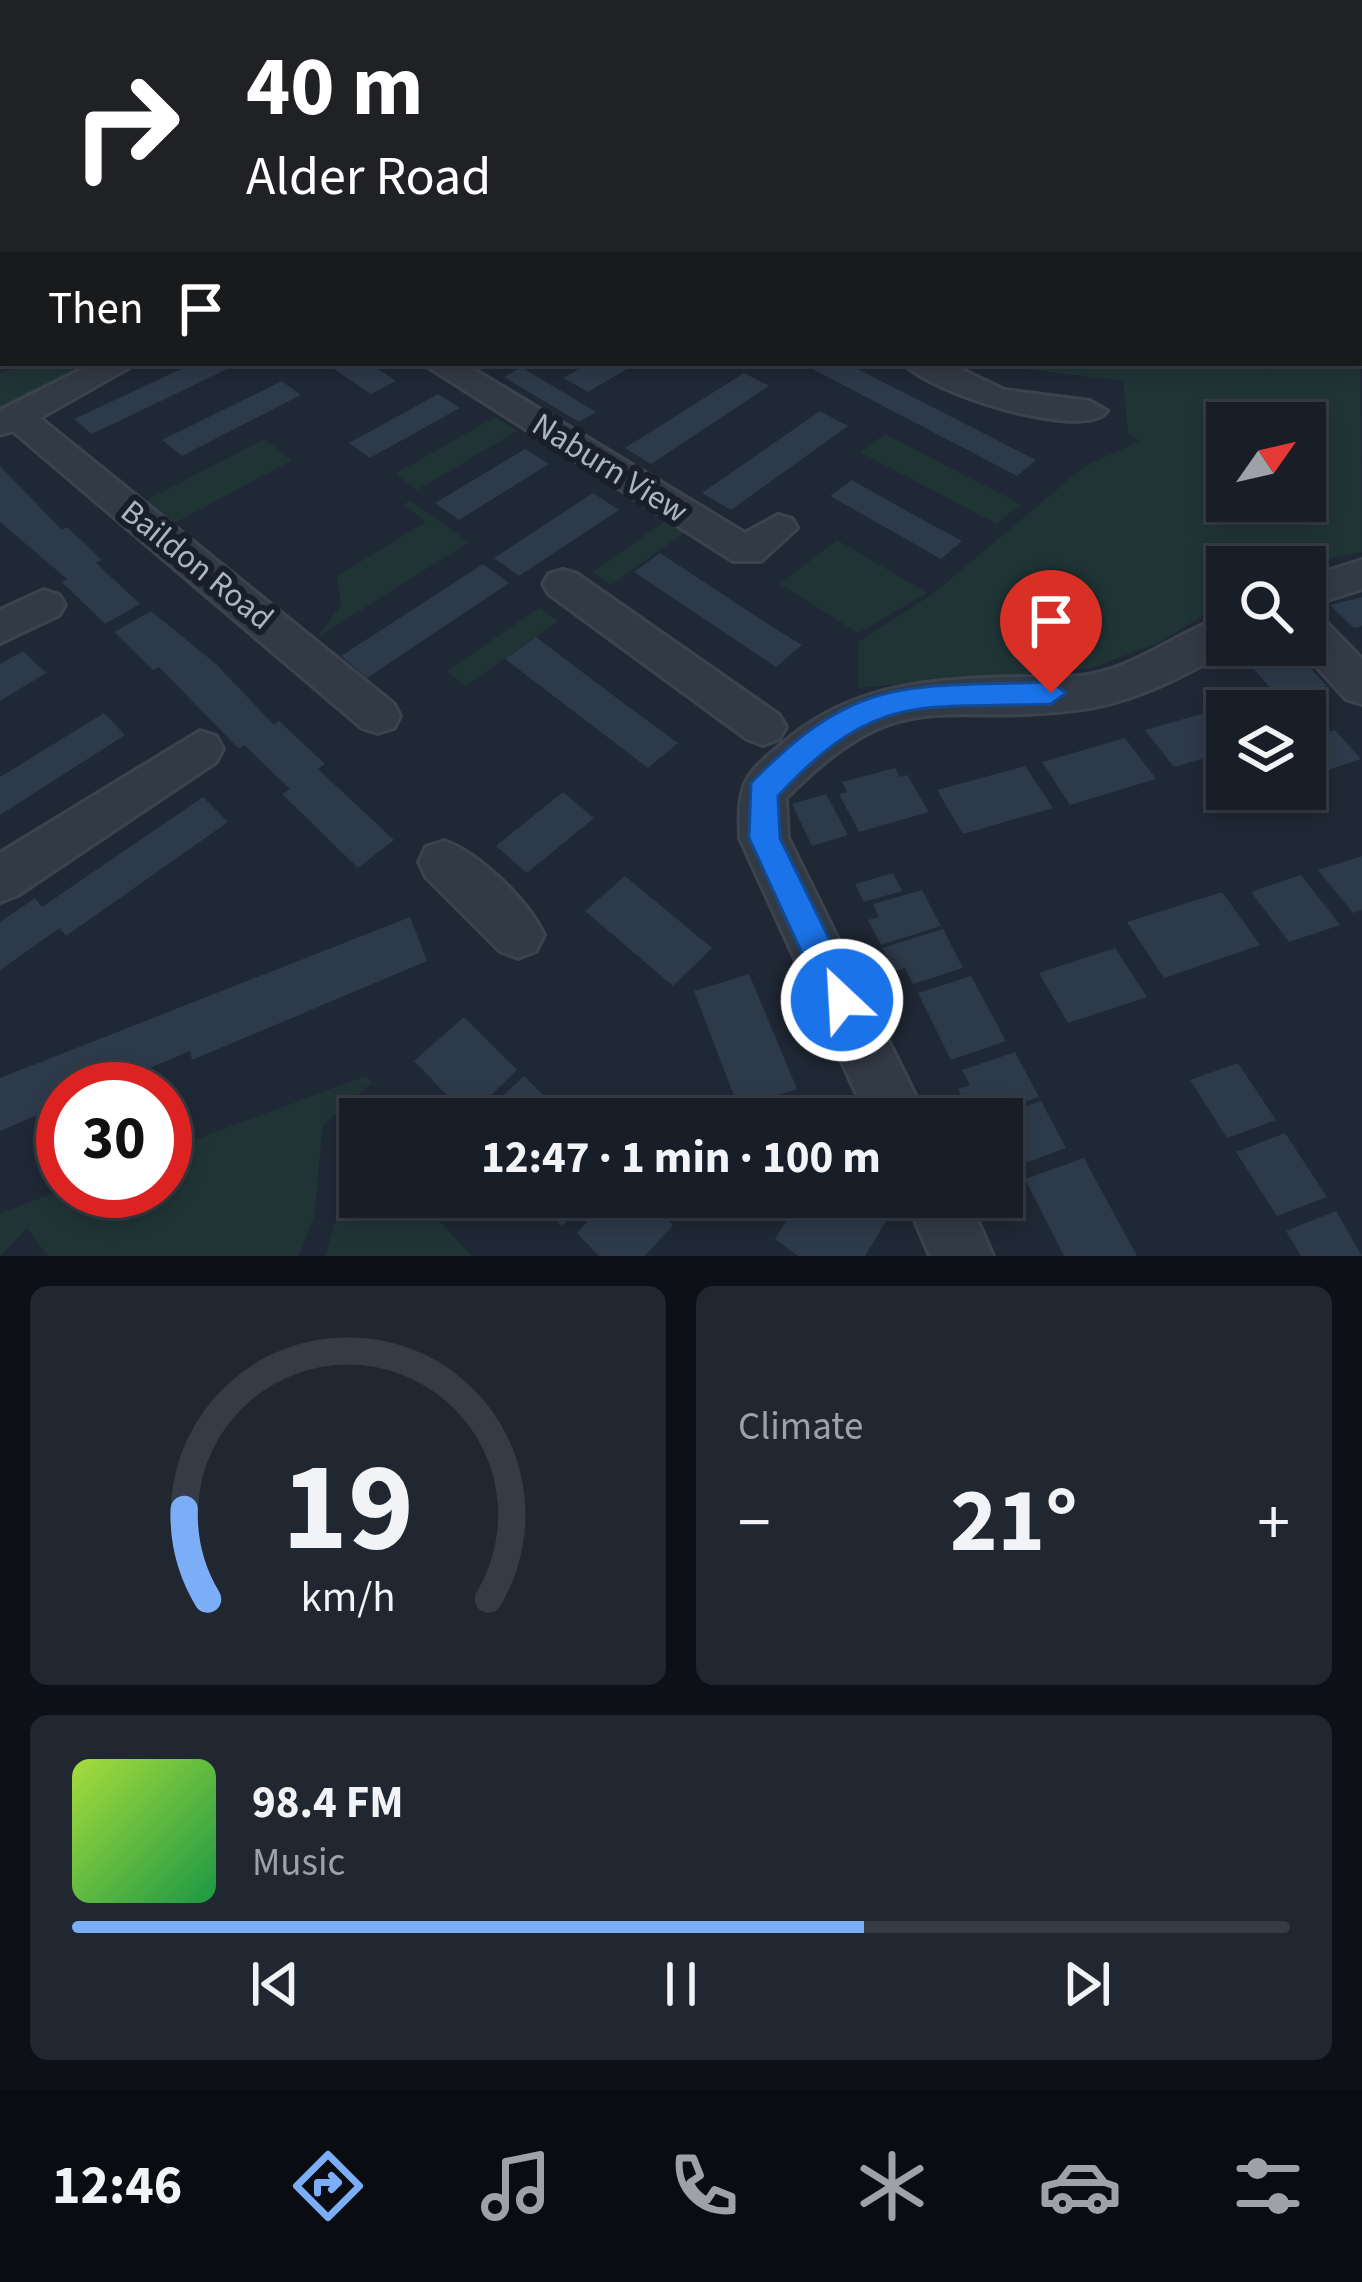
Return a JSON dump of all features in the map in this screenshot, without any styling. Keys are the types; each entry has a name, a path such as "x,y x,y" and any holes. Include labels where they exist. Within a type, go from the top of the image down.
{"street":[{"path":"8,420 114,366"},
{"name":"Naburn View","path":"444,366 747,552 778,528"},
{"path":"927,366 996,399 1090,411"},
{"name":"Baildon Road","path":"8,420 378,716"},
{"path":"1326,586 1362,574"},
{"path":"562,584 764,727"},
{"path":"0,628 44,605"},
{"path":"888,1098 764,838 762,792 810,742 854,713 895,699 1090,691 1171,665 1206,644"},
{"path":"1326,649 1362,687"},
{"path":"0,880 200,749"},
{"path":"444,862 518,934"},
{"path":"945,1218 962,1256"}],"green space":[{"path":"17,366 83,366 0,408 0,374"},
{"path":"1000,366 1257,366 1267,370 1269,366 1360,366 1362,552 1326,560 1326,546 1206,546 1206,612 1158,643 1092,668 858,688 858,642 934,593 1085,466 1140,441 1128,433 1123,381"},
{"path":"495,417 517,431 417,490 395,474"},
{"path":"885,434 1020,504 997,524 860,452"},
{"path":"264,439 292,460 173,524 145,501"},
{"path":"410,501 469,542 318,637 341,605 337,576 426,522 404,504"},
{"path":"666,521 684,533 611,585 592,572"},
{"path":"837,540 927,593 858,633 780,584"},
{"path":"539,608 558,621 466,686 447,671"},
{"path":"366,1076 372,1083 354,1098 339,1098 339,1111 323,1125 314,1216 299,1256 48,1256 27,1228 0,1256 0,1213 36,1200 36,1218 192,1218 192,1141"},
{"path":"339,1207 339,1218 436,1218 472,1256 326,1256"}],"building":[{"path":"188,366 234,366 92,434 74,419"},
{"path":"329,366 374,366 396,381 371,394"},
{"path":"584,366 632,366 588,392 563,378"},
{"path":"807,366 852,366 1036,460 1017,476"},
{"path":"521,367 596,412 579,422 504,377"},
{"path":"744,373 769,386 651,464 625,448"},
{"path":"282,381 301,395 182,456 162,440"},
{"path":"438,394 460,408 370,458 349,443"},
{"path":"820,411 848,426 731,510 702,493"},
{"path":"525,449 549,464 459,520 435,503"},
{"path":"0,466 62,530 67,527 102,560 96,563 140,604 105,624 62,582 67,579 0,522"},
{"path":"852,480 962,541 941,559 830,496"},
{"path":"593,493 619,510 519,576 494,558"},
{"path":"660,553 802,645 776,667 634,572"},
{"path":"483,564 509,583 367,678 341,656"},
{"path":"1362,597 1362,626 1354,628 1330,605"},
{"path":"151,611 216,664 274,725 279,721 325,764 318,769 394,840 358,868 282,794 290,789 244,745 239,749 159,667 153,670 114,632"},
{"path":"536,637 678,743 648,768 505,659"},
{"path":"23,651 46,673 0,701 0,664"},
{"path":"1308,666 1327,686 1272,690 1252,667"},
{"path":"104,713 125,735 0,815 0,777"},
{"path":"1206,713 1206,758 1174,767 1145,730"},
{"path":"1335,730 1361,759 1328,770 1326,733"},
{"path":"1125,738 1156,779 1070,805 1042,762"},
{"path":"1025,766 1053,808 963,834 937,790"},
{"path":"895,768 900,777 907,775 929,812 859,832 839,794 847,792 842,782"},
{"path":"563,792 594,818 527,873 496,846"},
{"path":"826,794 848,835 812,846 792,804"},
{"path":"203,797 228,822 66,936 60,928 0,970 0,922 35,898 42,907"},
{"path":"1362,856 1362,910 1353,913 1318,870"},
{"path":"893,873 902,891 864,902 855,884"},
{"path":"1301,875 1340,925 1289,942 1251,892"},
{"path":"625,876 712,948 673,986 585,911"},
{"path":"922,890 941,926 881,945 868,920 879,917 873,904"},
{"path":"1222,892 1260,945 1164,978 1127,922"},
{"path":"410,917 427,961 192,1060 190,1051 164,1062 41,1062"},
{"path":"943,929 963,968 913,984 905,968 894,971 882,948"},
{"path":"1115,948 1147,997 1068,1023 1039,973"},
{"path":"749,974 797,1089 771,1098 735,1098 694,991"},
{"path":"971,976 1006,1041 951,1060 918,993"},
{"path":"464,1017 517,1070 488,1098 450,1098 414,1061"},
{"path":"1015,1052 1039,1097 1023,1102 1023,1098 962,1098 958,1089 970,1085 962,1070"},
{"path":"1238,1063 1276,1120 1227,1138 1190,1080"},
{"path":"36,1064 36,1116 0,1131 0,1078"},
{"path":"524,1076 546,1098 500,1098"},
{"path":"1041,1101 1066,1148 1023,1164 1023,1107"},
{"path":"1285,1133 1327,1197 1277,1216 1236,1152"},
{"path":"1084,1158 1137,1256 1064,1256 1025,1179"},
{"path":"1336,1211 1362,1256 1301,1256 1286,1231"},
{"path":"591,1218 670,1218 673,1225 645,1256 599,1256 577,1233"},
{"path":"788,1218 888,1218 865,1256 798,1256 775,1239"}],"route":[{"path":"842,1000 764,838 762,792 810,742 854,713 895,699 1051,693"}]}
